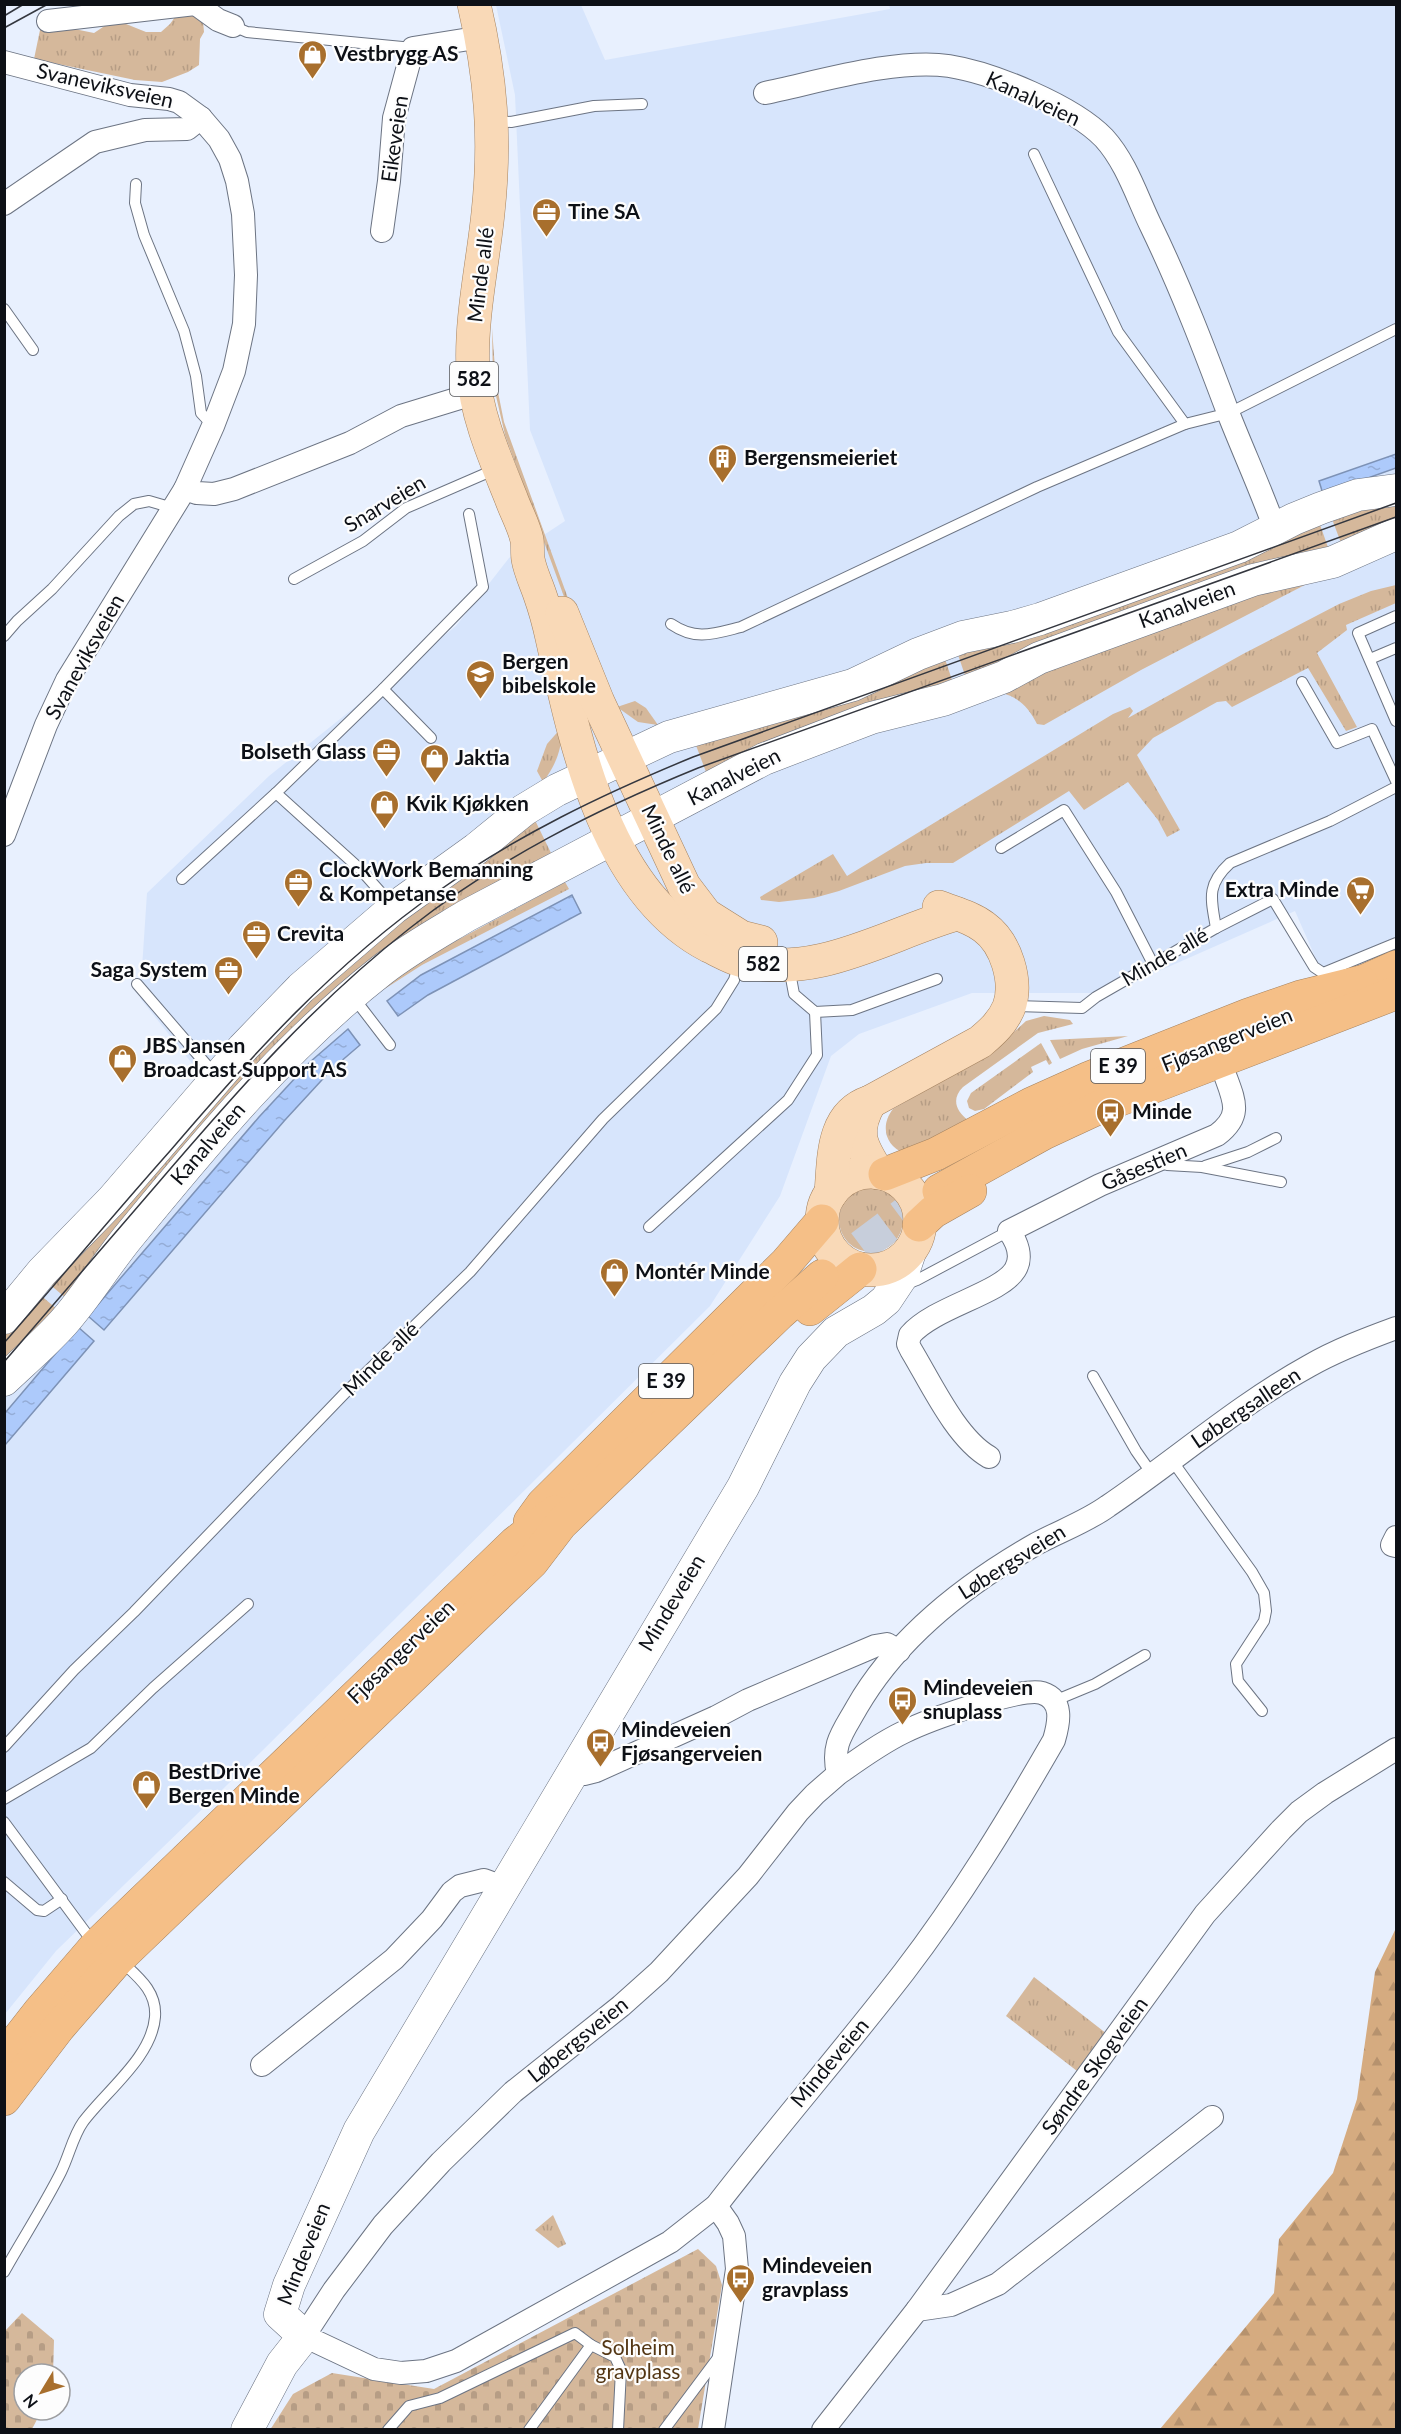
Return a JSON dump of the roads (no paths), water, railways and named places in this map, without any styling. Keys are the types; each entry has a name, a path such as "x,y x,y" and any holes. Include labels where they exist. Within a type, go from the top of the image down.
{"highway":[{"name":"Fjøsangerveien","path":"1396,967 1254,1030 1095,1092 1036,1120 934,1185 1100,1107 1396,993"},
{"name":"E 39","path":"881,1173 936,1154 1031,1104 1089,1078 1258,1011 1300,997 1361,982"},
{"name":"E 39","path":"915,1237 933,1212 993,1179 1283,1050 1341,1016"},
{"name":"E 39","path":"528,1558 543,1504 786,1263 826,1207"},
{"name":"E 39","path":"528,1558 554,1549 610,1500 787,1328 864,1269"},
{"name":"Fjøsangerveien","path":"4,2099 59,2027 118,1959 528,1558 552,1515 818,1270"},
{"name":"Fjøsangerveien","path":"4,2056 96,1946 528,1558"}],"main road":[{"name":"Minde allé","path":"474,4 490,88 492,121 488,211 473,352 476,393 499,468 526,539 528,561 542,599 561,683 586,775 614,839 635,876 658,906 701,942 740,960 789,966 840,956 926,923 957,914"},
{"name":"Kanalveien","path":"4,1318 52,1260 112,1200 217,1077 302,988 394,908 476,849 524,810 586,775 690,730 853,685 918,654 955,640 1040,619 1239,547 1294,519 1345,500 1396,490"},
{"name":"Kanalveien","path":"4,1380 63,1323 129,1236 298,1044 359,1004 383,969 425,940 466,916 764,759 871,718 932,704 1004,677 1050,654 1254,580 1333,562 1396,534"},
{"name":"Minde allé","path":"526,539 541,556 598,702 673,865 693,900 706,915 741,937 760,942 807,942 832,935 898,909 920,905 938,906 970,918 987,929 997,941 1007,959 1011,976 1009,1005"},
{"path":"845,1325 861,1301 864,1269 840,1260 833,1252 823,1232 840,1128 859,1105 870,1102 980,1042 1002,1020 1009,1005"},
{"path":"845,1325 874,1310 895,1288 915,1237 919,1212 914,1199 902,1184 881,1173 865,1153 859,1129 870,1102"},
{"name":"E 39","path":"826,1207 846,1179 867,1172 881,1173"},
{"name":"E 39","path":"864,1269 887,1267 897,1263 915,1237"},
{"name":"Mindeveien","path":"304,2336 280,2314 289,2285 362,2126 742,1486 791,1382 823,1344 845,1325"},
{"name":"Løbergsveien","path":"247,2430 282,2364 304,2336"}],"street":[{"path":"48,21 195,4 233,27"},
{"path":"413,48 482,37"},
{"name":"Eikeveien","path":"382,231 394,118 413,48"},
{"name":"Svaneviksveien","path":"4,62 148,98 169,99 179,102 201,118 219,139 230,159 237,181 243,214 246,275 244,324 234,371 213,426 185,489 67,680 46,724 4,835"},
{"name":"Kanalveien","path":"765,93 889,68 920,65 949,66 991,77 1058,106 1085,121 1105,139 1120,161 1183,293 1275,529"},
{"path":"4,204 95,142 145,130 187,129 201,118"},
{"path":"185,489 197,493 214,494 234,489 350,443 401,416 476,393"},
{"name":"Gåsestien","path":"1009,1231 1100,1185 1217,1136 1230,1125 1234,1117 1234,1103 1225,1075"},
{"path":"988,1457 964,1437 911,1350 908,1339 914,1329 938,1314 1010,1276 1018,1264 1018,1248 1009,1231"},
{"name":"Løbergsalleen","path":"1107,1508 1171,1459 1263,1394 1351,1345 1396,1328"},
{"name":"Løbergsveien","path":"304,2336 334,2290 383,2225 441,2162 513,2092 621,2006 659,1972 748,1876 798,1812 838,1774 835,1751 839,1738 864,1695 899,1651 927,1621 993,1569 1107,1508"},
{"path":"1396,1537 1392,1545 1396,1546"},
{"path":"573,1772 584,1774 596,1771 716,1717 747,1700 875,1646 887,1644 899,1651"},
{"path":"838,1774 904,1732 943,1715 1028,1692 1042,1693 1054,1701"},
{"name":"Mindeveien","path":"304,2336 374,2369 401,2373 426,2372 456,2361 670,2242 716,2205 905,1971 961,1892 1054,1740 1059,1727 1059,1712 1054,1701"},
{"name":"Søndre Skogveien","path":"823,2430 917,2310 1205,1914 1281,1830 1325,1793 1396,1749"},
{"path":"262,2065 394,1959 432,1919 452,1892 460,1886 484,1880 503,1887"},
{"path":"917,2310 951,2305 998,2284 1212,2117"},
{"path":"713,2430 737,2269 737,2253 731,2229 716,2205"}],"lane":[{"path":"233,27 257,33 413,48"},
{"path":"492,121 511,122 594,106 642,104"},
{"path":"1034,154 1118,332 1185,424"},
{"path":"136,184 135,203 144,235 184,331 196,376 201,413 213,426"},
{"path":"4,309 33,350"},
{"path":"671,624 684,633 705,636 741,627 1037,487 1185,424 1229,413 1396,329"},
{"name":"Snarveien","path":"294,579 363,541 406,508 499,468"},
{"path":"4,636 52,589 119,516 134,504 149,501 173,508"},
{"path":"182,879 276,793 483,587 469,514"},
{"path":"1396,616 1358,633 1396,721"},
{"path":"1370,659 1396,648"},
{"path":"1302,682 1337,743 1372,729 1396,781"},
{"path":"383,689 430,738"},
{"name":"Minde allé","path":"1009,1005 1082,1008 1096,997 1216,928 1211,896 1220,872 1230,863 1330,821 1396,787"},
{"path":"276,793 360,869 394,908"},
{"path":"1001,848 1065,810 1116,892 1153,964"},
{"path":"1216,928 1273,899 1314,967 1323,973 1396,942"},
{"name":"Minde allé","path":"4,1747 74,1670 134,1612 346,1392 470,1272 603,1119 716,1010 734,980 740,960"},
{"path":"789,966 794,994 815,1012 852,1010 937,979"},
{"path":"137,984 217,1077"},
{"path":"359,1004 390,1045"},
{"path":"649,1227 788,1100 817,1055 815,1012"},
{"path":"1202,1167 1248,1152 1276,1138"},
{"path":"1162,1158 1167,1165 1202,1167 1281,1182"},
{"path":"895,1288 916,1280 1009,1231"},
{"path":"1093,1376 1136,1451 1152,1474"},
{"path":"1171,1459 1252,1572 1264,1593 1266,1611 1264,1621 1236,1664 1238,1682 1262,1711"},
{"path":"4,1798 91,1748 248,1604"},
{"path":"1054,1701 1095,1684 1145,1655"},
{"path":"4,1822 86,1933"},
{"path":"4,1882 37,1910 44,1911 62,1899"},
{"path":"4,2272 60,2174 82,2123 126,2073 150,2036 155,2017 153,1996 148,1988 118,1959"},
{"path":"388,2430 410,2406 440,2398 575,2333 591,2345 615,2357 621,2370 618,2430"},
{"path":"529,2430 591,2345"},
{"path":"664,2430 724,2349"}],"water":[{"path":"1396,454 1396,468 1323,494 1319,481"},
{"path":"572,895 581,913 428,995 398,1016 387,1001 421,975"},
{"path":"348,1029 360,1045 332,1069 285,1120 104,1330 88,1316 259,1117 310,1062"},
{"path":"78,1327 94,1341 5,1445 5,1413"}],"tunnel":[{"path":"822,1276 907,1212 939,1191"}],"tram line":[{"path":"4,16 24,4"},
{"path":"4,28 48,4"},
{"path":"4,1343 231,1081 295,1013 363,949 399,920 467,871 498,852 561,817 693,757 1396,503"},
{"path":"4,1362 218,1114 309,1017 375,956 410,928 443,903 513,858 585,819 698,768 1396,517"}],"place":[{"name":"Vestbrygg AS","path":"313,80"},
{"name":"Tine SA","path":"547,238"},
{"name":"Bergensmeieriet","path":"723,484"},
{"name":"Bergen bibelskole","path":"481,700"},
{"name":"Bolseth Glass","path":"387,778"},
{"name":"Jaktia","path":"434,784"},
{"name":"Kvik Kjøkken","path":"385,830"},
{"name":"ClockWork Bemanning & Kompetanse","path":"298,908"},
{"name":"Extra Minde","path":"1360,916"},
{"name":"Crevita","path":"256,960"},
{"name":"Saga System","path":"228,996"},
{"name":"JBS Jansen Broadcast Support AS","path":"122,1084"},
{"name":"Minde","path":"1111,1138"},
{"name":"Montér Minde","path":"614,1298"},
{"name":"Mindeveien snuplass","path":"902,1726"},
{"name":"Mindeveien Fjøsangerveien","path":"600,1768"},
{"name":"BestDrive Bergen Minde","path":"147,1810"},
{"name":"Mindeveien gravplass","path":"741,2304"}],"park label":[{"name":"Solheim gravplass","path":"638,2360"}]}
